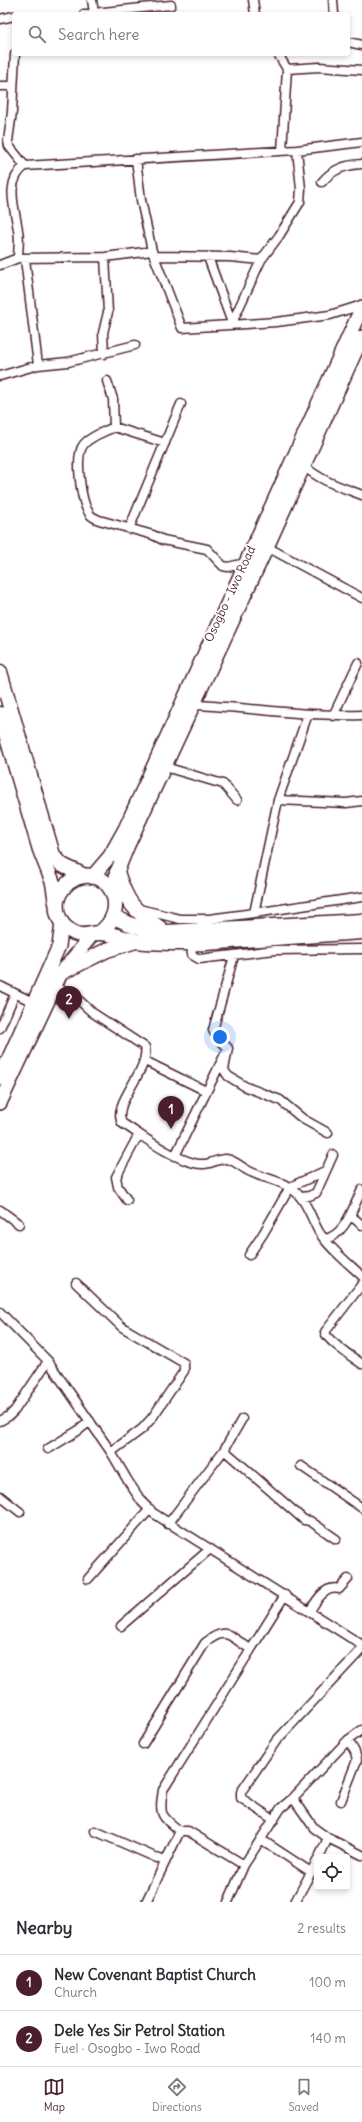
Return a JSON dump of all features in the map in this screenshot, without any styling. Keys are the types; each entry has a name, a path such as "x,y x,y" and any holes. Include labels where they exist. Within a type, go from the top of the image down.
{"highway":[{"path":"0,672 53,855 62,865 106,884 114,891 116,904 114,917 106,928 95,934"},
{"path":"0,714 40,850 53,884 56,908 62,923 75,934 95,934 137,941 191,944 362,932"},
{"path":"117,872 125,895 133,907 167,932"},
{"path":"56,908 60,894 68,883 76,878 89,877"},
{"path":"114,917 134,926 167,932 362,921"},
{"path":"61,973 107,950 137,941"}],"main road":[{"name":"Osogbo - Iwo Road","path":"89,877 110,856 125,829 362,306"},
{"name":"Osogbo - Iwo Road","path":"114,891 117,872 362,337"},
{"path":"0,1078 35,1003 59,946 62,923"},
{"path":"0,1103 61,973 95,934"}],"street":[{"path":"92,0 94,12"},
{"path":"253,0 255,12"},
{"path":"333,0 334,12"},
{"path":"101,12 171,2 172,12"},
{"path":"0,18 12,16"},
{"path":"350,42 362,45"},
{"path":"15,56 12,86 12,112 8,141 25,166"},
{"path":"279,56 287,69 282,151"},
{"path":"287,69 319,67 362,70"},
{"path":"0,86 12,86"},
{"path":"38,365 21,259 12,190 17,172 25,166 297,150 362,142"},
{"path":"232,324 261,260 279,236 300,202 301,189 297,150"},
{"path":"136,159 141,200 153,253 182,328 276,322 330,315 362,306"},
{"path":"322,182 329,174 341,167 362,164"},
{"path":"0,265 21,259 106,257 153,253 208,257 249,257 261,260"},
{"path":"104,354 103,333 108,312 106,257"},
{"path":"208,257 232,324"},
{"path":"0,376 38,365 68,362 135,345"},
{"path":"107,381 113,399 114,427"},
{"path":"129,529 181,404"},
{"path":"165,443 114,427 94,437 83,445 79,461 81,489 84,504 92,517 153,535 163,540 207,549 223,566 245,563"},
{"path":"303,465 311,473 325,481 362,495"},
{"path":"267,547 362,598"},
{"path":"333,716 358,662"},
{"path":"193,705 246,707 333,716 362,714"},
{"path":"254,913 278,800 308,714"},
{"path":"165,767 223,784 237,800"},
{"path":"278,800 346,803 362,801"},
{"path":"133,907 180,919 210,919 362,896"},
{"path":"191,944 190,951 192,956 199,959 275,950 362,949"},
{"path":"228,1048 216,1036 213,1030 234,956"},
{"path":"0,986 35,1003"},
{"path":"54,987 72,993 93,1013 145,1046 145,1061 120,1114 122,1123 175,1156 201,1164 211,1164 225,1158 247,1170 271,1178 290,1187 302,1196 326,1236 362,1276"},
{"path":"0,1028 15,994"},
{"path":"175,1156 228,1048"},
{"path":"228,1048 224,1070 228,1076 246,1087 280,1100 302,1119 328,1133"},
{"path":"145,1061 206,1091"},
{"path":"126,1200 118,1187 116,1177 140,1134"},
{"path":"302,1196 309,1196 316,1193 333,1155"},
{"path":"249,1255 264,1234 290,1187 325,1171"},
{"path":"326,1236 350,1216 362,1190"},
{"path":"0,1210 19,1224"},
{"path":"350,1216 362,1225"},
{"path":"76,1283 122,1326 184,1362 184,1371 152,1418 142,1429 112,1452"},
{"path":"362,1284 325,1332 326,1336 332,1342 362,1364"},
{"path":"0,1312 48,1361 112,1452 128,1481 150,1510 168,1524 285,1595 362,1645"},
{"path":"0,1420 9,1416 15,1410 48,1361"},
{"path":"168,1524 224,1450 242,1419"},
{"path":"48,1449 79,1430 90,1421"},
{"path":"224,1450 304,1520 310,1521 336,1539"},
{"path":"301,1466 362,1508"},
{"path":"0,1496 20,1512"},
{"path":"88,1579 150,1510"},
{"path":"121,1626 210,1549"},
{"path":"310,1611 322,1593 335,1588 339,1589 348,1579"},
{"path":"244,1865 188,1831 180,1831 164,1819 160,1812 163,1790 285,1595"},
{"path":"143,1744 205,1643 219,1633 225,1633 251,1649"},
{"path":"274,1820 241,1798 241,1792 276,1742 362,1649"},
{"path":"228,1902 244,1865 262,1840 281,1808 293,1798 348,1740 362,1730"},
{"path":"341,1801 357,1760 355,1752 348,1740"},
{"path":"293,1798 314,1828 328,1838 362,1856"},
{"path":"95,1831 164,1861"},
{"path":"146,1902 156,1884 164,1861 180,1831"},
{"path":"320,1854 328,1838"},
{"path":"262,1840 311,1872"},
{"path":"295,1902 314,1866"}],"place":[{"name":"Dele Yes Sir Petrol Station","path":"69,1019"},
{"name":"New Covenant Baptist Church","path":"171,1129"}]}
